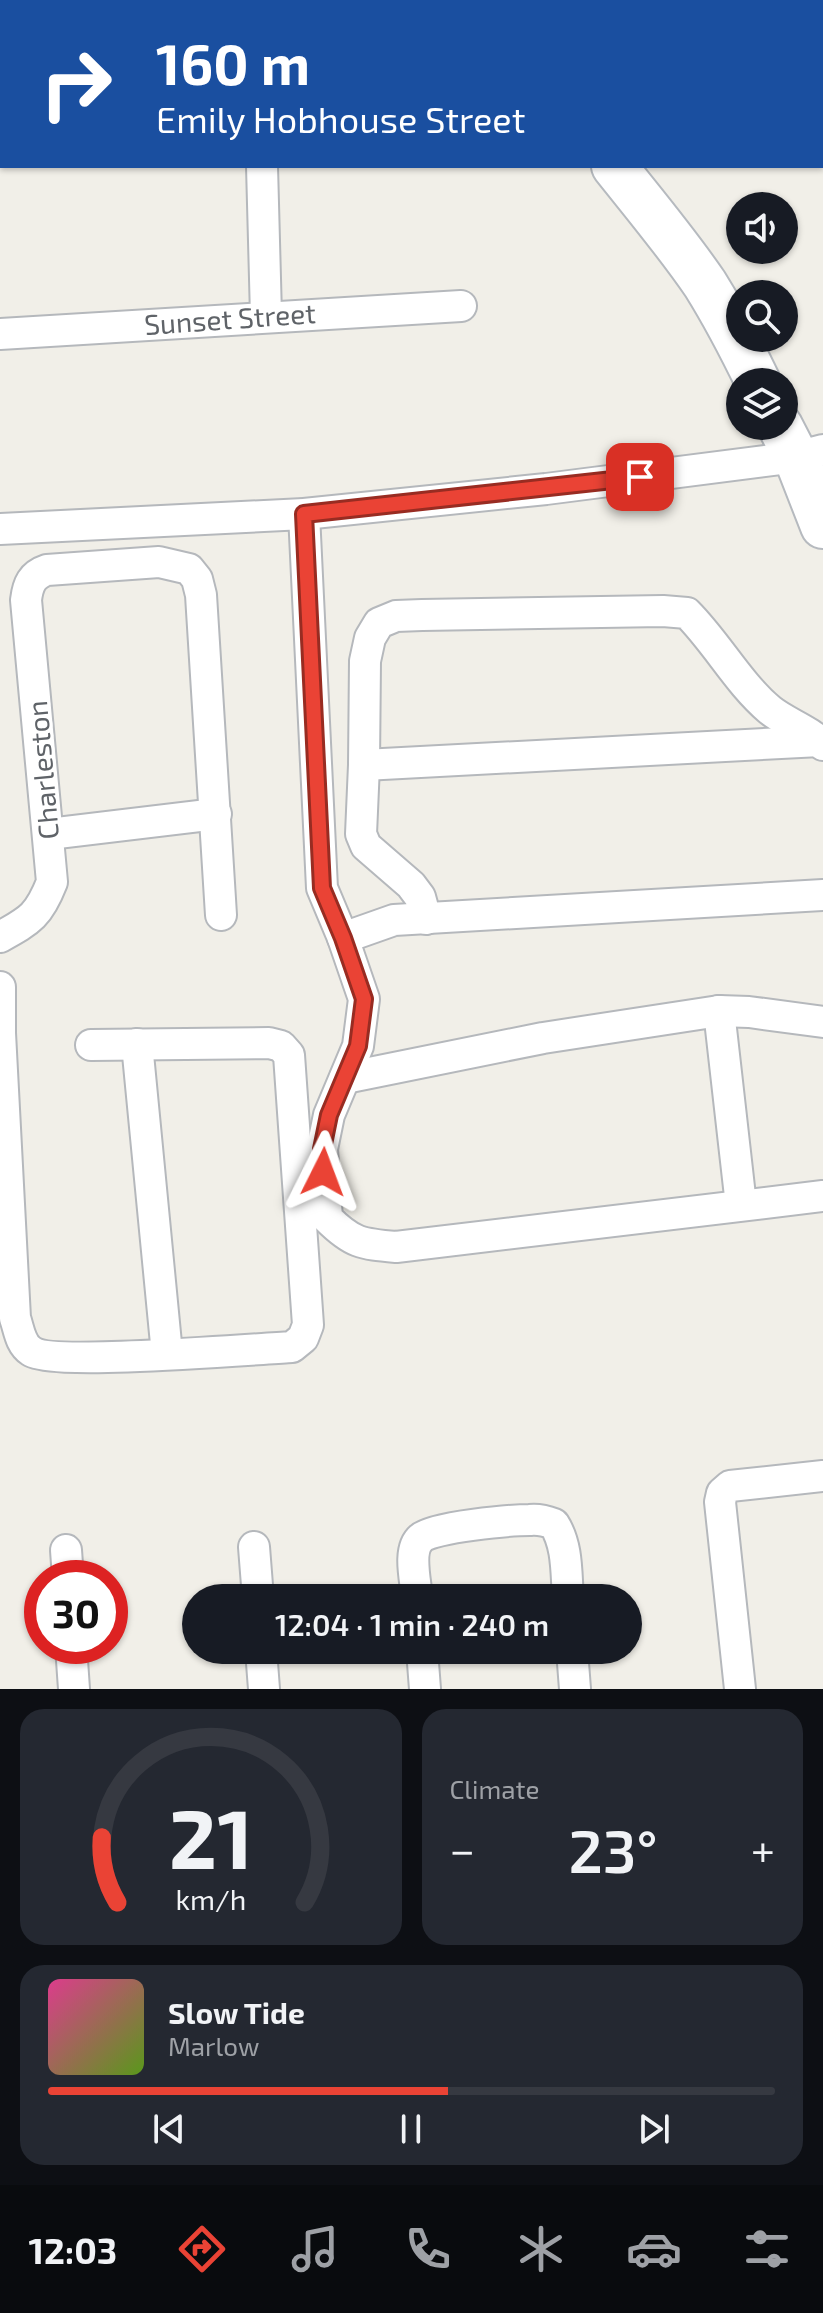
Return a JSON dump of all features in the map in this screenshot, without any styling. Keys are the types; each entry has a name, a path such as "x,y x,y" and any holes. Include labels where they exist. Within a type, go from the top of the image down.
{"street":[{"path":"262,168 266,316"},
{"path":"616,168 704,284 730,325 751,368"},
{"name":"Sunset Street","path":"0,334 461,306"},
{"path":"0,529 304,514 546,489 800,444 823,526"},
{"path":"304,514 322,888 364,999 358,1046 329,1115 322,1149 327,1218 345,1236 396,1247 823,1196"},
{"name":"Charleston","path":"0,937 20,926 42,907 52,882 26,600 31,581 37,573 159,562 189,569 197,579 201,595 216,814"},
{"path":"426,919 420,897 411,885 366,846 361,834 365,661 370,638 379,623 396,616 422,615 687,613 709,634 749,688 770,710 821,743"},
{"path":"364,765 821,743"},
{"path":"49,834 216,814 221,915"},
{"path":"343,938 394,920 823,895"},
{"path":"0,987 15,1318 22,1342 34,1353 49,1357 292,1347 303,1338 308,1325 289,1055 281,1046 269,1043 91,1045"},
{"path":"345,1078 543,1038 719,1011 823,1022"},
{"path":"719,1011 741,1205"},
{"path":"137,1044 167,1354"},
{"path":"740,1689 720,1502 722,1493 730,1486 823,1476"},
{"path":"416,1584 415,1548 420,1539 440,1530 531,1520 554,1524 564,1546 567,1584"},
{"path":"254,1547 257,1584"},
{"path":"72,1664 74,1689"},
{"path":"262,1664 264,1689"},
{"path":"423,1664 425,1689"},
{"path":"573,1664 575,1689"}],"route":[{"path":"323,1172 322,1149 329,1115 358,1046 364,999 322,888 304,514 640,477"}]}
